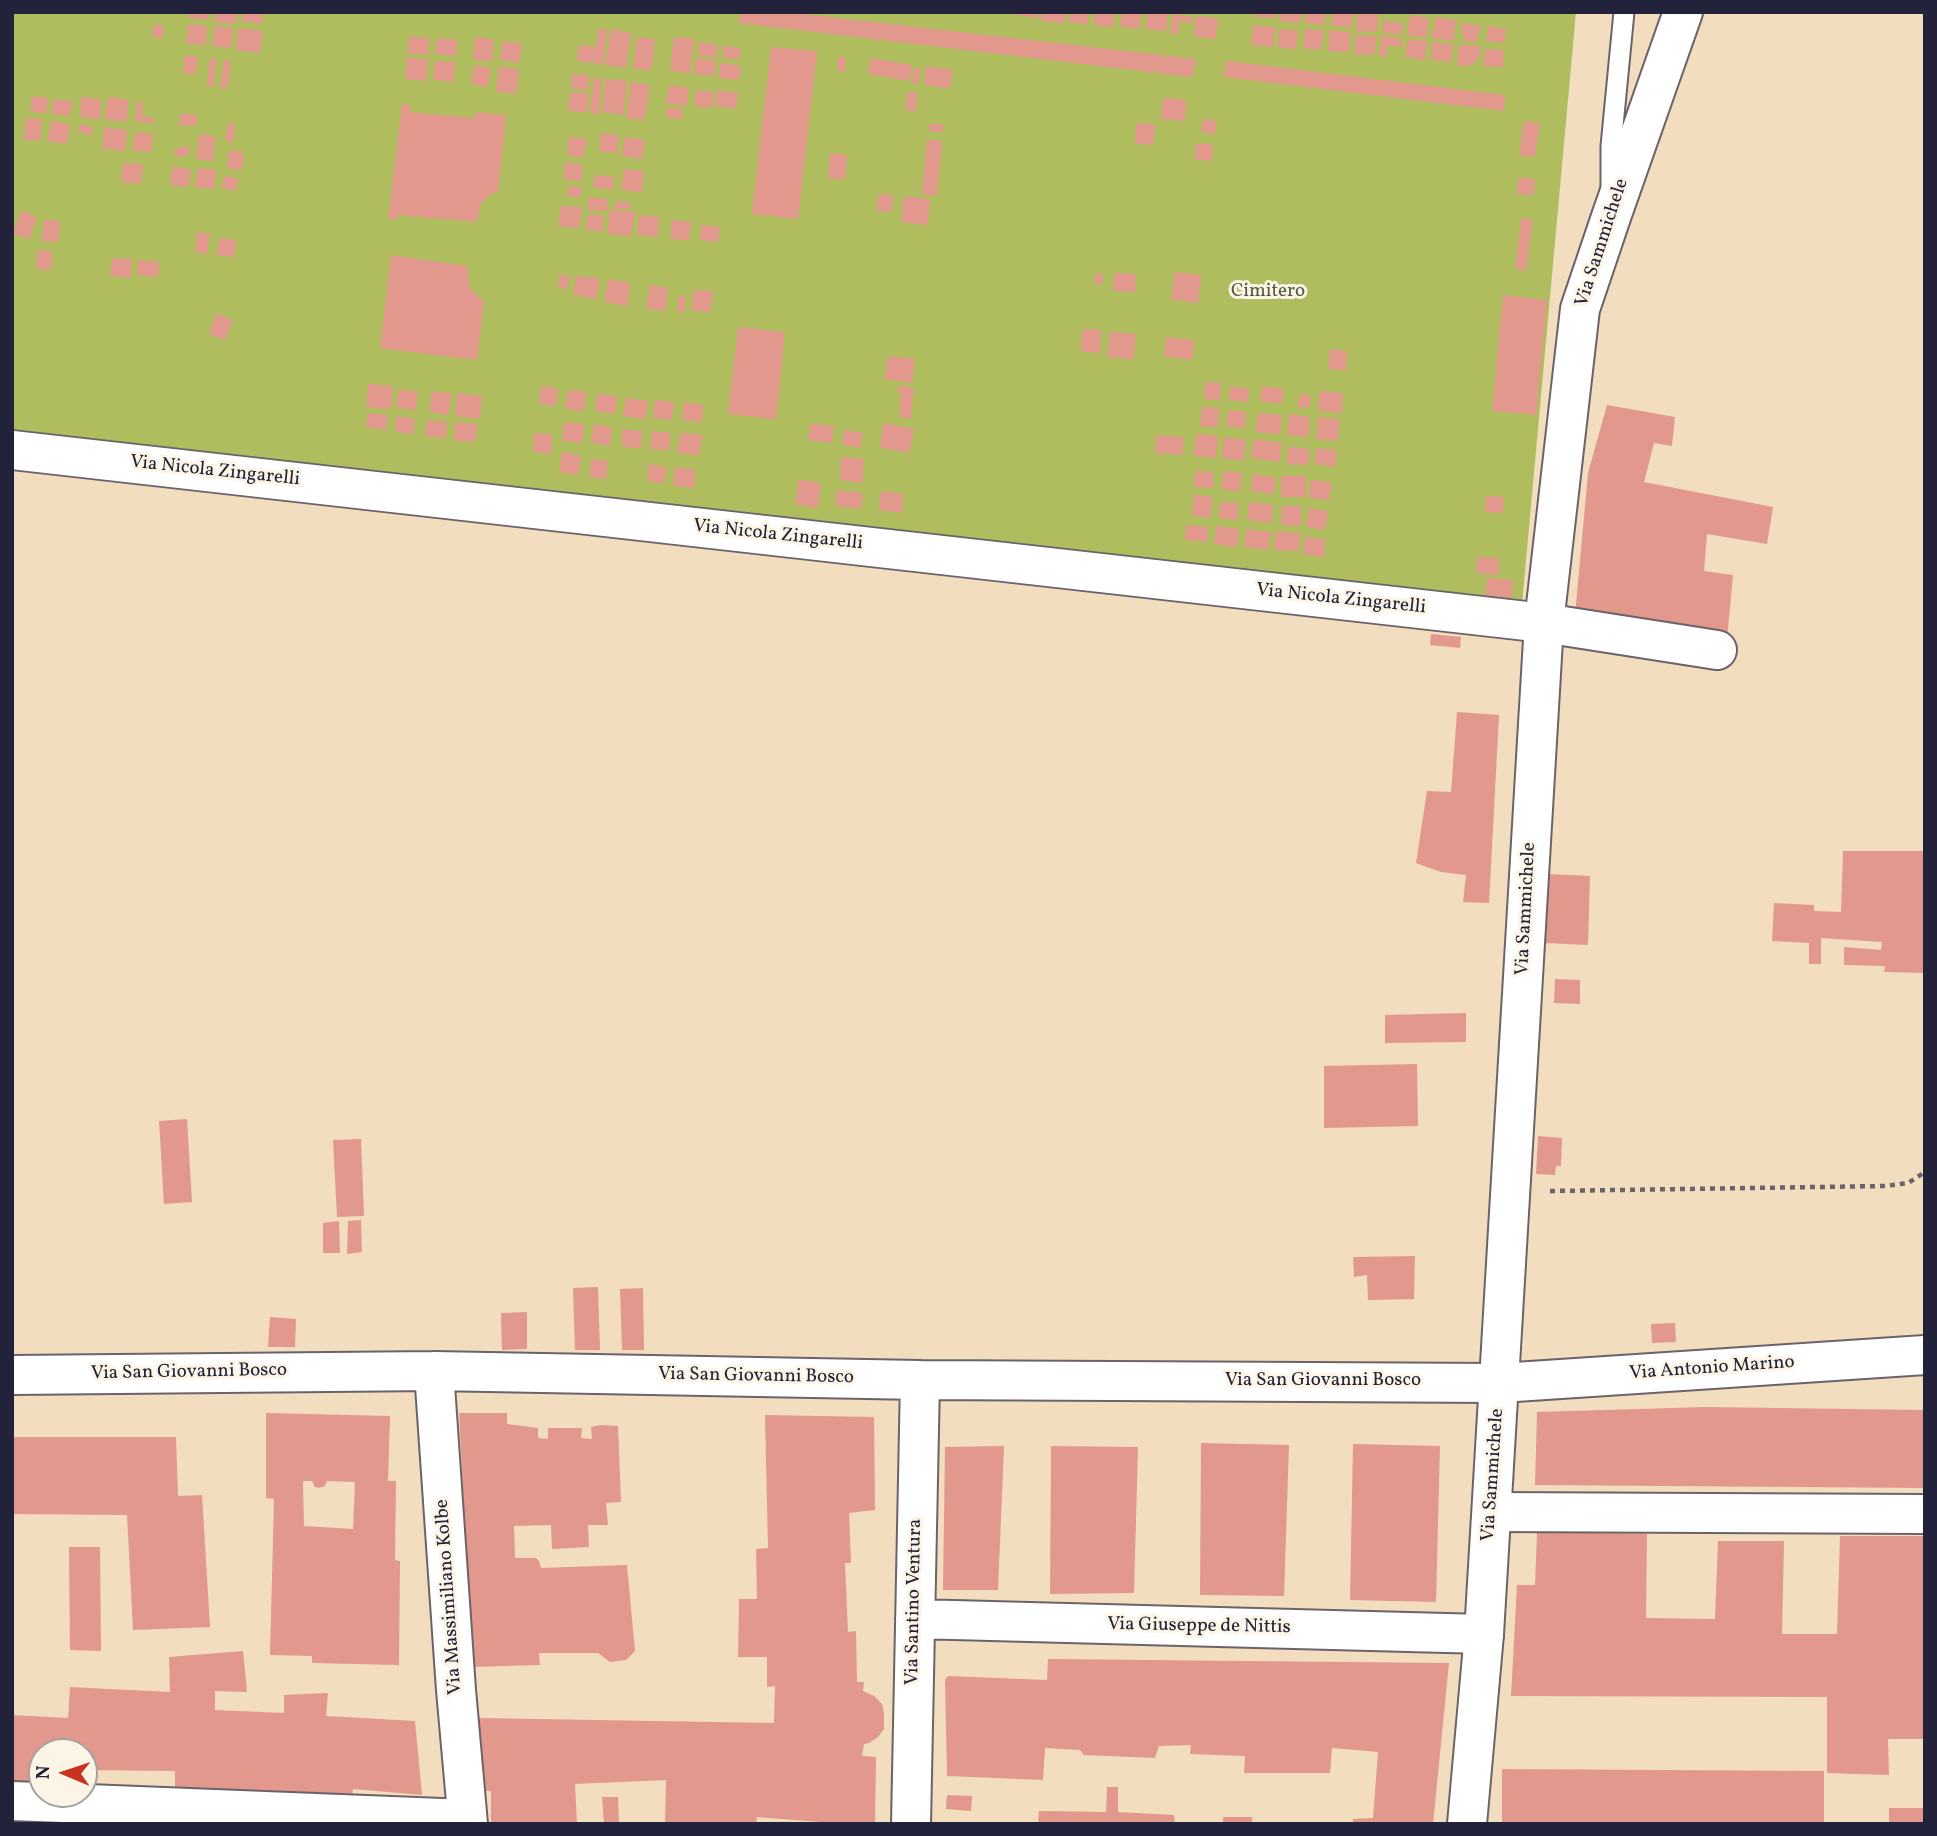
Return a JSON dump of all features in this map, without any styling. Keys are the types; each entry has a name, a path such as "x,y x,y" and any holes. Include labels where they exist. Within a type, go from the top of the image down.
{"street":[{"name":"Via Sammichele","path":"1468,1824 1492,1511 1544,623 1580,309 1683,12"},
{"name":"Via Nicola Zingarelli","path":"12,450 1544,623 1717,650"},
{"name":"Via Antonio Marino","path":"1500,1383 1925,1355"},
{"name":"Via San Giovanni Bosco","path":"12,1375 434,1371 920,1380 1500,1383"},
{"name":"Via Massimiliano Kolbe","path":"434,1371 467,1821"},
{"name":"Via Santino Ventura","path":"911,1824 920,1380"},
{"path":"1492,1511 1925,1514"},
{"name":"Via Giuseppe de Nittis","path":"915,1619 1484,1634"},
{"path":"12,1801 467,1821"}],"lane":[{"path":"1611,217 1611,146 1624,12"}],"path":[{"path":"1511,1191 1885,1186 1908,1183 1925,1172"}],"green space":[{"name":"Cimitero","path":"12,12 1576,12 1522,604 12,436"}],"building":[{"path":"189,12 209,12 208,20 188,18"},
{"path":"216,12 237,12 236,24 215,22"},
{"path":"243,12 263,12 261,24 242,21"},
{"path":"740,12 785,12 1196,59 1192,77 739,23"},
{"path":"1017,12 1039,12 1038,18 1017,15"},
{"path":"1042,12 1066,12 1064,23 1041,21"},
{"path":"1069,12 1089,12 1088,24 1069,22"},
{"path":"1095,12 1115,12 1113,27 1094,25"},
{"path":"1122,12 1141,12 1139,29 1120,26"},
{"path":"1147,12 1168,12 1166,31 1146,29"},
{"path":"1256,12 1275,12 1275,18 1255,17"},
{"path":"1280,12 1301,12 1300,23 1279,21"},
{"path":"1306,12 1326,12 1324,25 1305,23"},
{"path":"1333,12 1353,12 1351,28 1331,25"},
{"path":"1357,12 1378,12 1377,32 1356,31"},
{"path":"1173,14 1193,17 1192,23 1179,21 1178,34 1170,33"},
{"path":"1410,15 1429,18 1426,38 1407,35"},
{"path":"1196,16 1218,18 1216,39 1194,36"},
{"path":"1435,17 1456,20 1454,41 1432,38"},
{"path":"1383,21 1403,23 1402,35 1382,32"},
{"path":"1461,23 1481,26 1476,42 1464,41"},
{"path":"154,24 164,26 162,38 152,36"},
{"path":"188,24 207,26 206,45 186,44"},
{"path":"215,26 233,28 231,48 212,46"},
{"path":"1253,26 1275,27 1273,47 1251,45"},
{"path":"1488,26 1506,29 1504,43 1486,41"},
{"path":"238,28 263,31 260,53 236,50"},
{"path":"599,28 607,30 603,64 577,61 579,45 596,47"},
{"path":"611,29 631,33 626,68 605,65"},
{"path":"1279,29 1298,30 1296,49 1278,48"},
{"path":"1305,29 1324,31 1321,50 1303,48"},
{"path":"1329,30 1351,32 1349,52 1328,51"},
{"path":"1356,35 1377,36 1374,55 1354,54"},
{"path":"1382,35 1402,39 1401,47 1387,45 1386,57 1379,56"},
{"path":"409,36 429,38 428,55 408,53"},
{"path":"475,37 494,39 492,61 473,60"},
{"path":"637,37 655,39 651,71 633,68"},
{"path":"674,37 694,39 690,73 670,71"},
{"path":"437,38 457,40 456,56 435,54"},
{"path":"1408,39 1427,41 1425,60 1405,57"},
{"path":"503,41 522,44 519,63 500,60"},
{"path":"699,42 718,45 716,58 698,55"},
{"path":"1432,42 1453,44 1451,62 1431,60"},
{"path":"1459,45 1481,46 1479,59 1469,66 1457,65"},
{"path":"723,46 741,48 739,59 723,58"},
{"path":"771,47 817,51 798,219 752,214"},
{"path":"1485,49 1504,50 1503,67 1483,66"},
{"path":"185,55 198,57 195,74 183,73"},
{"path":"407,57 428,60 426,81 405,79"},
{"path":"838,57 846,58 845,72 837,71"},
{"path":"210,58 217,59 213,87 207,86"},
{"path":"696,58 716,61 714,76 694,74"},
{"path":"871,58 912,65 910,81 868,74"},
{"path":"224,60 231,61 227,89 220,88"},
{"path":"435,61 455,62 453,82 433,80"},
{"path":"1226,61 1505,95 1504,111 1224,77"},
{"path":"720,63 741,66 739,80 719,78"},
{"path":"474,65 490,68 488,87 471,84"},
{"path":"926,66 953,70 950,88 924,85"},
{"path":"499,67 519,69 516,94 496,92"},
{"path":"914,68 921,68 918,84 912,83"},
{"path":"572,74 589,75 588,90 571,88"},
{"path":"594,78 602,79 599,114 590,113"},
{"path":"606,79 627,81 623,115 602,112"},
{"path":"631,82 650,85 644,120 626,118"},
{"path":"669,85 689,88 687,106 666,103"},
{"path":"696,90 714,92 712,108 694,106"},
{"path":"717,90 738,93 736,109 715,106"},
{"path":"570,92 589,93 587,112 568,111"},
{"path":"907,92 917,92 916,111 906,111"},
{"path":"32,96 48,98 46,113 30,112"},
{"path":"81,97 101,99 100,119 80,117"},
{"path":"108,97 129,100 126,122 105,119"},
{"path":"1163,98 1186,100 1185,121 1161,119"},
{"path":"53,99 72,101 70,116 51,114"},
{"path":"137,102 143,103 142,116 154,118 154,123 135,121"},
{"path":"402,104 411,105 410,112 475,118 476,112 506,115 498,191 481,203 477,222 398,215 397,219 388,219"},
{"path":"667,107 683,109 681,119 666,117"},
{"path":"181,113 197,115 196,126 179,125"},
{"path":"26,118 42,119 40,141 24,140"},
{"path":"1203,119 1217,121 1215,134 1201,132"},
{"path":"51,121 70,124 67,144 47,141"},
{"path":"1524,121 1540,123 1535,157 1519,155"},
{"path":"228,123 235,124 233,142 225,141"},
{"path":"1136,123 1155,124 1153,145 1135,144"},
{"path":"80,124 93,127 92,135 78,132"},
{"path":"929,124 943,124 943,132 929,131"},
{"path":"104,127 127,130 125,151 102,148"},
{"path":"135,132 153,134 151,152 132,150"},
{"path":"601,133 619,135 617,153 599,151"},
{"path":"199,134 215,136 213,161 196,159"},
{"path":"569,137 587,139 583,158 567,155"},
{"path":"625,137 645,140 642,159 622,156"},
{"path":"927,140 942,141 937,196 922,194"},
{"path":"1196,143 1213,145 1212,161 1195,160"},
{"path":"187,145 190,153 178,158 174,150"},
{"path":"229,150 244,152 242,170 227,168"},
{"path":"830,153 847,155 845,179 828,178"},
{"path":"565,162 582,164 582,181 564,179"},
{"path":"123,163 143,164 141,184 121,182"},
{"path":"172,167 191,169 189,187 170,185"},
{"path":"198,168 216,170 214,189 195,187"},
{"path":"624,169 644,171 642,192 621,190"},
{"path":"595,175 614,177 612,190 593,187"},
{"path":"224,176 238,178 236,191 222,188"},
{"path":"1518,178 1535,179 1534,195 1517,194"},
{"path":"569,186 582,187 580,198 567,196"},
{"path":"878,194 893,195 892,212 876,211"},
{"path":"904,196 930,199 928,225 901,222"},
{"path":"589,197 608,199 607,211 587,210"},
{"path":"616,201 631,203 630,209 615,208"},
{"path":"561,206 582,207 579,228 558,226"},
{"path":"610,209 635,212 631,236 607,234"},
{"path":"21,211 37,217 29,239 13,233"},
{"path":"588,214 604,216 602,232 585,229"},
{"path":"639,215 659,217 658,237 637,235"},
{"path":"1521,218 1533,220 1526,271 1515,269"},
{"path":"44,219 60,221 58,242 42,241"},
{"path":"672,220 691,222 689,240 670,239"},
{"path":"701,225 720,227 718,242 700,240"},
{"path":"197,232 210,234 207,254 195,252"},
{"path":"220,238 236,240 234,257 216,255"},
{"path":"38,250 52,251 51,270 36,269"},
{"path":"391,255 467,266 470,288 484,302 477,360 380,348"},
{"path":"112,258 132,259 131,278 110,276"},
{"path":"138,260 159,262 158,277 137,275"},
{"path":"1175,272 1201,275 1198,303 1171,299"},
{"path":"1095,273 1103,274 1103,284 1095,284"},
{"path":"1114,273 1136,274 1135,292 1113,291"},
{"path":"559,275 570,276 567,289 558,288"},
{"path":"576,276 599,278 597,299 573,295"},
{"path":"608,279 630,283 627,306 604,302"},
{"path":"650,285 668,288 665,311 646,308"},
{"path":"694,290 713,291 710,312 691,310"},
{"path":"1503,295 1547,300 1536,415 1492,411"},
{"path":"679,296 686,296 684,313 677,312"},
{"path":"216,314 233,320 225,340 209,334"},
{"path":"738,327 785,332 776,419 728,414"},
{"path":"1082,329 1101,330 1100,353 1081,351"},
{"path":"1110,332 1136,334 1133,359 1107,357"},
{"path":"1166,337 1194,340 1192,360 1164,356"},
{"path":"1330,349 1347,351 1346,370 1328,369"},
{"path":"888,356 915,359 912,383 885,379"},
{"path":"1205,382 1221,383 1220,400 1204,399"},
{"path":"368,384 393,386 391,409 366,407"},
{"path":"541,386 558,388 556,406 539,404"},
{"path":"898,386 914,388 911,419 899,417 901,393 898,393"},
{"path":"1230,386 1249,389 1248,402 1229,400"},
{"path":"1262,386 1284,389 1282,404 1260,401"},
{"path":"399,389 418,392 415,411 396,407"},
{"path":"568,390 586,392 584,411 565,409"},
{"path":"432,391 452,394 448,415 429,412"},
{"path":"1320,391 1343,393 1342,413 1318,410"},
{"path":"457,393 482,396 480,419 455,416"},
{"path":"597,394 617,396 615,414 595,411"},
{"path":"1300,394 1311,396 1309,408 1298,407"},
{"path":"626,398 648,401 645,419 623,416"},
{"path":"655,400 674,402 672,420 653,418"},
{"path":"684,402 703,405 702,422 682,420"},
{"path":"1607,405 1675,417 1672,446 1654,443 1644,482 1773,507 1767,544 1707,534 1704,571 1733,575 1727,640 1574,626 1588,473"},
{"path":"1202,407 1219,408 1218,427 1200,426"},
{"path":"1228,410 1246,412 1245,428 1226,426"},
{"path":"368,413 388,415 386,430 366,427"},
{"path":"1258,413 1282,415 1280,434 1256,432"},
{"path":"1289,414 1310,417 1308,437 1287,435"},
{"path":"396,416 415,419 413,434 395,432"},
{"path":"1318,417 1340,419 1337,441 1316,439"},
{"path":"427,420 447,422 446,438 425,436"},
{"path":"455,422 477,424 475,442 454,440"},
{"path":"564,422 584,424 582,443 562,441"},
{"path":"884,423 914,429 909,453 879,447"},
{"path":"594,424 612,428 610,446 591,442"},
{"path":"810,424 834,426 832,443 808,440"},
{"path":"622,429 642,431 641,448 622,447"},
{"path":"844,430 863,433 860,448 842,445"},
{"path":"652,431 670,433 669,450 650,449"},
{"path":"534,433 552,434 551,454 533,452"},
{"path":"680,433 702,435 699,455 677,453"},
{"path":"1196,434 1218,436 1216,458 1194,456"},
{"path":"1157,435 1184,437 1182,455 1155,453"},
{"path":"1224,437 1246,440 1243,461 1222,458"},
{"path":"1254,439 1282,443 1279,462 1251,458"},
{"path":"1288,447 1309,449 1308,465 1287,464"},
{"path":"1316,448 1337,450 1335,467 1315,464"},
{"path":"562,452 581,456 578,475 559,472"},
{"path":"841,457 864,459 863,483 840,480"},
{"path":"591,459 608,461 606,479 590,477"},
{"path":"649,464 666,467 664,483 647,481"},
{"path":"675,467 696,470 694,488 673,485"},
{"path":"1195,471 1213,472 1213,488 1194,487"},
{"path":"1224,471 1242,473 1239,492 1221,489"},
{"path":"1253,474 1276,478 1273,494 1251,491"},
{"path":"1281,476 1306,476 1306,497 1281,497"},
{"path":"799,479 821,483 818,508 795,504"},
{"path":"1311,480 1332,482 1329,500 1309,498"},
{"path":"837,490 863,493 861,509 835,506"},
{"path":"881,491 903,494 902,513 879,510"},
{"path":"1194,495 1213,497 1210,518 1192,515"},
{"path":"1486,496 1504,497 1503,513 1485,512"},
{"path":"1220,502 1238,503 1238,520 1219,518"},
{"path":"1249,502 1273,505 1271,523 1247,520"},
{"path":"1282,506 1301,506 1301,526 1281,525"},
{"path":"1309,508 1328,511 1325,530 1306,527"},
{"path":"1186,525 1208,527 1207,542 1185,540"},
{"path":"1216,526 1239,529 1237,547 1214,544"},
{"path":"1246,529 1271,532 1268,550 1244,547"},
{"path":"1276,531 1300,533 1299,551 1274,550"},
{"path":"1305,537 1325,539 1324,557 1303,554"},
{"path":"1477,557 1499,558 1498,575 1476,573"},
{"path":"1487,578 1513,580 1511,600 1485,597"},
{"path":"1431,634 1461,637 1460,648 1430,645"},
{"path":"1457,712 1499,715 1489,903 1463,902 1466,875 1441,872 1416,863 1427,791 1451,792"},
{"path":"1843,851 1925,851 1925,973 1884,972 1885,966 1844,965 1844,947 1881,950 1882,942 1821,938 1821,964 1809,964 1809,943 1772,941 1774,903 1814,905 1814,911 1841,912"},
{"path":"1548,874 1590,876 1588,945 1545,943"},
{"path":"1555,979 1580,980 1580,1004 1554,1003"},
{"path":"1466,1013 1466,1042 1385,1043 1385,1015"},
{"path":"1417,1064 1418,1126 1324,1128 1324,1066"},
{"path":"187,1119 192,1202 164,1204 159,1121"},
{"path":"1538,1136 1562,1138 1561,1166 1556,1166 1555,1175 1536,1174"},
{"path":"361,1139 364,1216 337,1217 333,1140"},
{"path":"361,1220 362,1252 347,1254 348,1221"},
{"path":"339,1221 340,1253 323,1253 323,1223"},
{"path":"1415,1256 1414,1299 1368,1300 1367,1275 1354,1277 1353,1257"},
{"path":"598,1287 600,1350 575,1350 573,1288"},
{"path":"643,1288 644,1350 622,1350 620,1289"},
{"path":"527,1312 527,1349 502,1350 501,1313"},
{"path":"270,1317 296,1319 295,1347 268,1347"},
{"path":"1675,1323 1676,1342 1652,1343 1651,1324"},
{"path":"1706,1407 1925,1410 1925,1488 1535,1485 1537,1412"},
{"path":"266,1413 390,1416 388,1481 396,1481 395,1560 400,1561 399,1665 312,1663 312,1656 270,1655 274,1499 266,1498","holes":["303,1481 312,1481 315,1487 319,1488 325,1486 327,1481 355,1482 353,1529 304,1526"]},
{"path":"459,1413 507,1413 507,1424 538,1428 538,1438 548,1439 548,1428 582,1428 581,1438 592,1439 591,1427 618,1426 621,1502 606,1503 608,1525 588,1525 589,1547 552,1549 551,1525 514,1526 515,1558 536,1558 541,1568 627,1565 635,1651 626,1660 610,1662 598,1653 539,1653 540,1665 472,1667"},
{"path":"765,1415 874,1417 875,1510 849,1513 851,1563 845,1563 848,1632 856,1631 857,1682 864,1682 863,1691 882,1704 884,1713 884,1729 878,1737 864,1744 862,1756 876,1757 875,1824 757,1817 756,1824 665,1823 666,1780 575,1784 577,1824 491,1824 491,1791 485,1791 478,1718 774,1723 775,1686 767,1687 767,1657 738,1657 739,1599 757,1599 756,1549 768,1548"},
{"path":"12,1437 176,1437 178,1496 202,1495 210,1627 133,1630 127,1515 12,1514"},
{"path":"1201,1443 1289,1445 1284,1596 1200,1595"},
{"path":"1353,1444 1440,1446 1436,1602 1350,1600"},
{"path":"1004,1446 998,1590 943,1590 945,1447"},
{"path":"1051,1446 1138,1447 1134,1593 1050,1594"},
{"path":"1537,1532 1647,1534 1646,1618 1715,1619 1718,1541 1784,1541 1782,1634 1837,1634 1840,1536 1925,1536 1925,1739 1888,1739 1889,1775 1827,1773 1827,1697 1511,1696 1517,1585 1535,1585"},
{"path":"69,1547 100,1547 101,1651 70,1650"},
{"path":"243,1651 247,1692 215,1691 215,1710 284,1713 284,1695 328,1693 326,1716 415,1721 422,1795 353,1789 352,1797 175,1788 175,1771 98,1770 98,1738 28,1738 28,1783 12,1782 12,1715 68,1718 70,1687 170,1692 169,1657"},
{"path":"1048,1659 1449,1663 1433,1824 1353,1824 1353,1819 1373,1818 1378,1752 1332,1748 1330,1773 1244,1773 1245,1756 1190,1754 1191,1745 1159,1746 1155,1758 1084,1755 1080,1750 1045,1748 1043,1780 947,1776 946,1678 1047,1680"},
{"path":"1502,1769 1824,1771 1824,1824 1502,1824"},
{"path":"1107,1787 1118,1787 1118,1812 1174,1815 1175,1824 1038,1824 1039,1811 1106,1812"},
{"path":"947,1795 972,1796 971,1811 946,1809"},
{"path":"602,1797 618,1797 619,1824 604,1824"},
{"path":"1889,1808 1925,1808 1925,1824 1889,1824"},
{"path":"1223,1817 1252,1817 1252,1824 1223,1824"}]}
